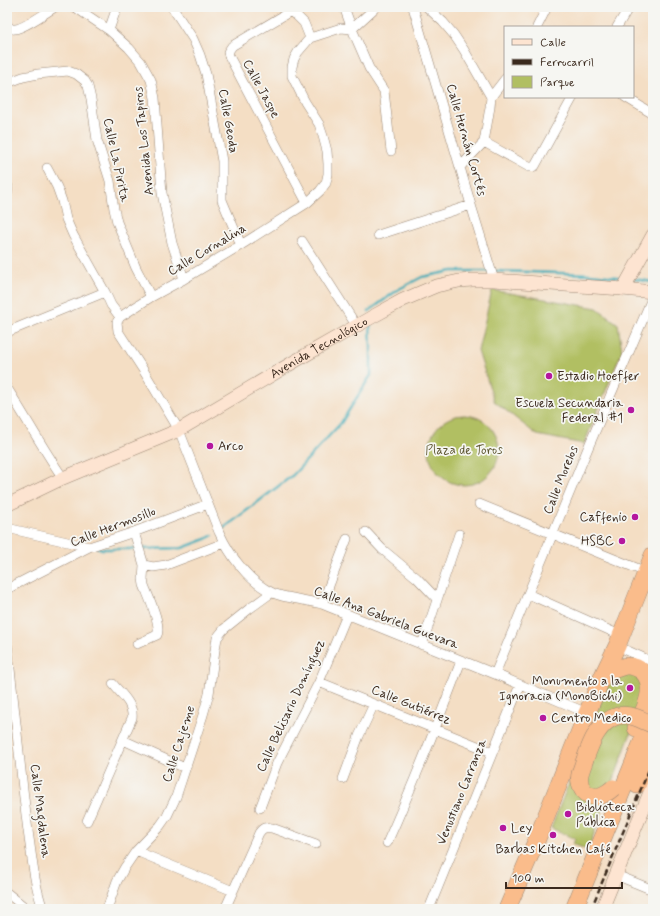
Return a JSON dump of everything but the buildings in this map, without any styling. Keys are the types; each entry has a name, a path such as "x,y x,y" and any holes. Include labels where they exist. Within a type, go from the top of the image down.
{"highway":[{"path":"507,909 653,555"},
{"path":"604,673 628,666 641,670 649,682 649,696 613,788 599,797 593,797 587,794 582,788 580,775 590,746 601,728 608,721 618,716 629,716 653,725"},
{"path":"575,909 653,715"},
{"path":"575,909 587,891 608,848 644,767 653,755"}],"main road":[{"path":"624,289 653,235"},
{"name":"Avenida Tecnológico","path":"7,505 62,478 179,430 356,326 403,300 436,286 459,281 494,280 653,292"},
{"path":"602,909 653,785"}],"street":[{"path":"10,27 17,29 55,7"},
{"name":"Avenida Los Tapiros","path":"75,7 109,30 128,48 141,62 151,80 155,98 162,193 172,243 184,279"},
{"path":"109,30 117,7"},
{"name":"Calle Geoda","path":"172,7 193,38 206,74 222,161 222,200 241,245"},
{"path":"344,7 369,68 384,91 391,151"},
{"path":"286,9 297,16 304,23 310,38 341,28 352,29 376,7"},
{"name":"Calle Hernán Cortés","path":"413,7 494,280"},
{"path":"427,7 454,35 491,97"},
{"path":"538,26 547,7"},
{"path":"618,26 629,7"},
{"name":"Calle Jaspe","path":"286,9 232,46 228,52 307,203"},
{"name":"Calle Cornalina","path":"120,317 151,297 241,245 307,203 326,183 328,164 323,136 319,124 305,102 292,76 294,59 310,38"},
{"name":"Calle La Pirita","path":"7,83 23,77 38,74 68,71 76,74 85,81 92,99 97,140 110,181 117,222 136,268 151,297"},
{"path":"460,166 484,142 491,97 504,80"},
{"path":"484,142 529,167 535,166 572,98"},
{"path":"626,98 653,114"},
{"path":"47,168 57,187 66,219 73,235 111,305 120,317"},
{"path":"378,235 471,205"},
{"path":"302,241 356,326"},
{"path":"7,332 105,292"},
{"name":"Calle Morelos","path":"495,674 653,296"},
{"name":"Calle Ana Gabriela Guevara","path":"120,317 117,322 118,331 179,430 224,543 238,564 250,578 271,592 294,599 322,604 587,713"},
{"path":"7,388 62,478"},
{"name":"Calle Hermosillo","path":"7,590 89,547 208,504"},
{"path":"480,504 646,572"},
{"path":"7,528 89,547"},
{"path":"134,532 144,565 143,579 157,619 159,632 157,635 137,644"},
{"path":"366,532 382,549 417,578 437,599"},
{"path":"422,644 460,534"},
{"path":"322,604 347,539"},
{"path":"144,565 153,567 166,565 224,543"},
{"name":"Calle Cajeme","path":"107,909 117,881 125,867 136,851 160,826 167,816 176,796 209,694 217,638 224,629 271,592"},
{"path":"528,594 618,640 653,662"},
{"name":"Calle Belisario Domínguez","path":"260,808 277,763 320,682 347,615"},
{"name":"Calle Magdalena","path":"7,644 24,802 34,869 43,909"},
{"path":"387,843 409,794 461,661"},
{"name":"Calle Gutiérrez","path":"320,682 492,752"},
{"path":"87,821 132,718 132,712 128,703 113,684"},
{"name":"Venustiano Carranza","path":"429,909 520,685"},
{"path":"343,779 359,736 374,704"},
{"path":"122,740 185,768"},
{"path":"225,909 262,829 267,827 272,828 316,844"},
{"path":"136,851 233,891"},
{"path":"616,875 653,890"},
{"path":"7,893 28,909"}],"green space":[{"name":"Estadio Hoeffer","path":"492,290 597,308 618,324 622,351 584,444 537,435 494,401 478,351"},
{"name":"Plaza de Toros","path":"464,415 477,418 489,425 496,437 499,450 496,463 489,475 477,482 464,485 451,482 439,475 432,463 429,450 432,437 439,425 451,418"},
{"path":"629,669 647,689 588,850 573,844 575,839 551,828 611,677"}],"waterway":[{"path":"369,311 399,289 422,277 452,271 489,271"},
{"path":"494,271 591,274 625,278"},
{"path":"634,279 653,282"},
{"path":"224,528 293,475 341,423 371,375 370,324"},
{"path":"142,549 182,548 213,535"},
{"path":"97,547 102,549 137,549"}],"railway":[{"path":"591,909 653,760"}],"place":[{"name":"Estadio Hoeffer","path":"549,376"},
{"name":"Escuela Secundaria Federal #1","path":"631,410"},
{"name":"Arco","path":"210,446"},
{"name":"Caffenio","path":"635,517"},
{"name":"HSBC","path":"622,541"},
{"name":"Monumento a la Ignoracia (MonoBichi)","path":"630,688"},
{"name":"Centro Medico","path":"543,718"},
{"name":"Biblioteca Pública","path":"568,814"},
{"name":"Ley","path":"503,828"},
{"name":"Barbas Kitchen Café","path":"553,835"}]}
